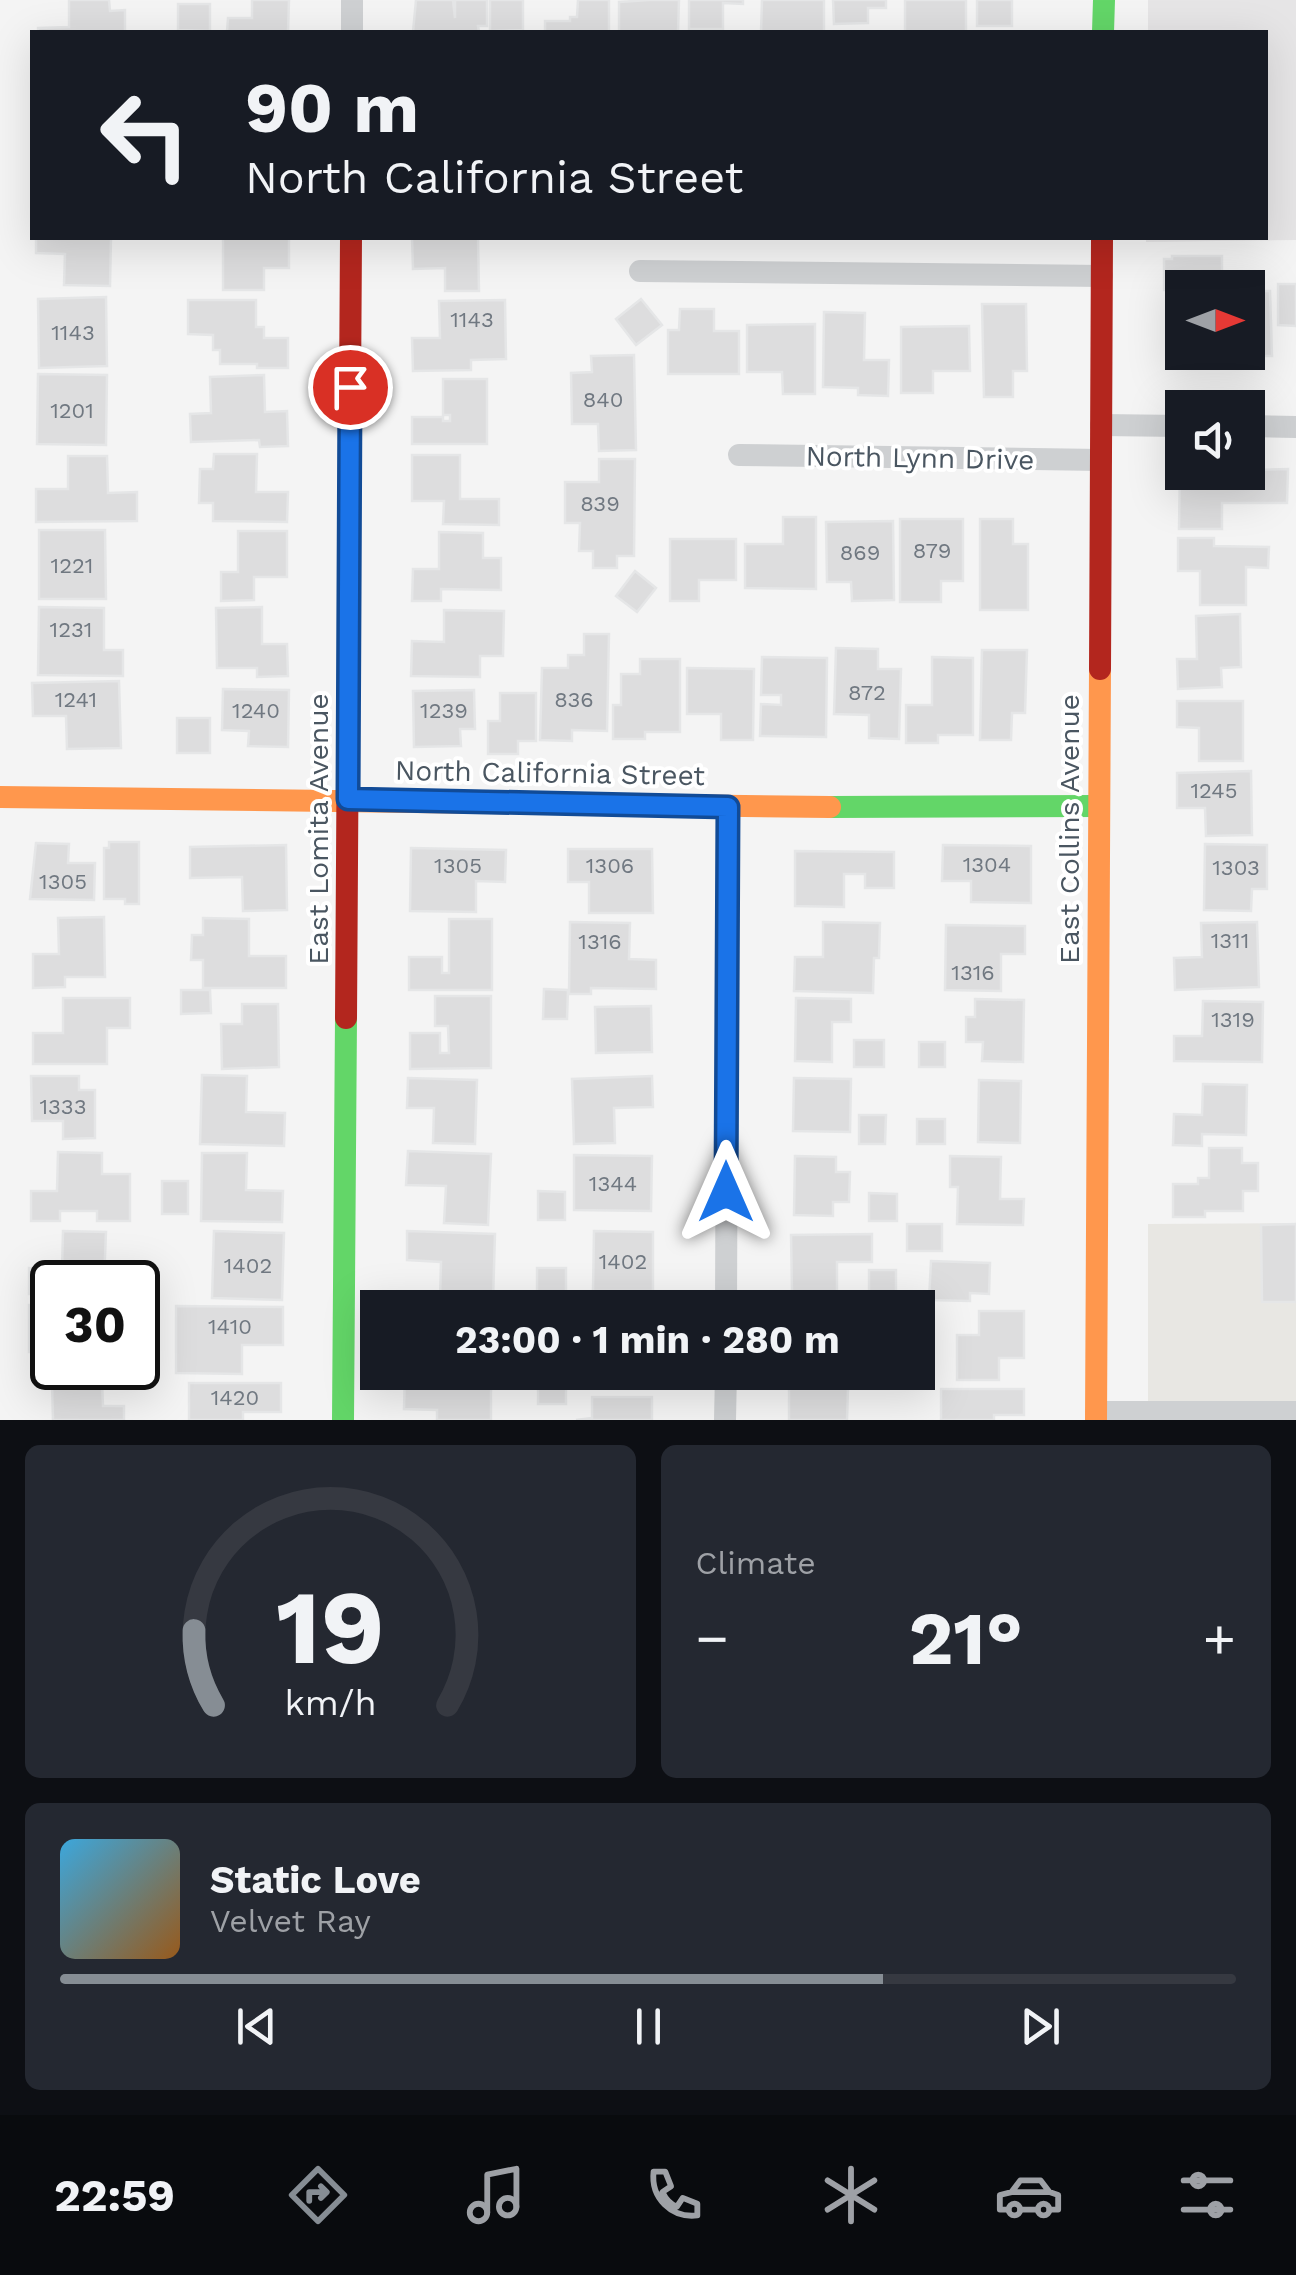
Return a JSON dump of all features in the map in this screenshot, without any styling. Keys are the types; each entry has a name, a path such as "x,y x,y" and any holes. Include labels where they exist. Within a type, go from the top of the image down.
{"street":[{"path":"352,0 352,30"},
{"path":"1104,0 1104,30"},
{"name":"East Lomita Avenue","path":"343,1420 351,240"},
{"name":"East Collins Avenue","path":"1096,1416 1102,240"},
{"path":"640,271 1102,276"},
{"path":"1101,425 1165,426"},
{"path":"1265,426 1296,427"},
{"name":"North Lynn Drive","path":"739,455 1101,460"},
{"name":"North California Street","path":"0,797 728,807 1099,806"},
{"path":"726,1290 728,807"},
{"path":"725,1420 726,1390"},
{"path":"1096,1416 1296,1412"}],"shaded area":[{"path":"1148,0 1296,0 1296,240 1146,242 1268,240 1268,30 1148,30"},
{"path":"1296,1223 1296,1420 1148,1420 1148,1224"}],"building":[{"path":"69,0 109,0 110,11 125,10 125,30 38,30 69,27"},
{"path":"252,0 289,0 288,30 227,30 228,18 252,18"},
{"path":"416,0 453,0 455,18 455,0 487,0 487,26 478,26 479,30 413,30"},
{"path":"490,0 523,0 523,30 490,30"},
{"path":"578,0 609,0 609,30 545,30 545,21 570,21 570,17 577,17"},
{"path":"679,0 678,30 619,30 619,2"},
{"path":"689,0 743,0 743,4 723,3 723,29 689,29"},
{"path":"762,0 824,0 824,30 761,30"},
{"path":"833,0 886,0 886,8 868,8 868,23 834,24"},
{"path":"905,0 966,0 966,30 905,30"},
{"path":"977,0 1012,0 1012,26 977,26"},
{"path":"178,4 210,4 210,30 178,30"},
{"path":"36,240 111,240 110,286 64,285 65,254 36,253"},
{"path":"223,240 289,240 289,268 264,268 264,290 223,290"},
{"path":"412,240 478,240 479,291 445,291 445,268 413,269"},
{"path":"1222,256 1222,270 1165,270 1164,290 1164,259"},
{"path":"1278,284 1296,284 1296,326 1278,325"},
{"path":"1265,291 1270,291 1272,356 1265,356"},
{"path":"106,297 107,366 39,368 38,299"},
{"path":"641,299 662,325 636,345 616,319"},
{"path":"188,300 256,300 256,327 264,327 264,338 288,338 288,368 220,364 220,350 213,350 213,335 188,334"},
{"path":"505,300 506,359 471,360 471,370 413,371 412,338 440,338 439,301"},
{"path":"982,304 1026,304 1027,371 1013,371 1013,397 984,397"},
{"path":"680,309 714,309 714,331 739,331 739,374 668,374 668,330 679,330"},
{"path":"824,312 865,313 864,360 889,360 888,396 858,395 858,388 823,387"},
{"path":"815,324 815,394 783,394 782,372 747,372 747,325"},
{"path":"969,326 970,371 933,371 933,393 901,393 901,327"},
{"path":"634,355 636,450 599,451 598,424 572,424 571,373 592,372 591,356"},
{"path":"38,374 107,375 106,445 37,444"},
{"path":"264,375 265,412 287,411 288,446 260,447 259,440 191,442 190,414 211,413 210,377"},
{"path":"443,379 487,379 487,444 412,444 412,417 443,417 443,421 450,421 450,415 443,415"},
{"path":"214,454 257,454 256,492 288,492 287,522 213,521 213,503 199,503 200,469 213,469"},
{"path":"412,455 460,455 460,499 499,499 499,525 443,524 444,501 412,501"},
{"path":"68,456 107,456 108,493 137,492 137,521 36,522 36,489 68,489"},
{"path":"599,459 635,459 634,556 617,556 617,568 593,568 593,551 579,551 580,523 565,523 565,482 599,482"},
{"path":"1288,469 1287,503 1222,503 1222,529 1179,529 1180,490 1265,490 1265,470"},
{"path":"783,517 816,517 816,589 745,588 745,544 783,544"},
{"path":"900,519 963,519 963,581 941,581 941,602 900,602"},
{"path":"980,519 1013,519 1013,544 1028,544 1028,610 980,610"},
{"path":"893,521 894,600 852,601 851,582 827,582 826,522"},
{"path":"39,530 105,530 106,599 39,599"},
{"path":"238,531 287,531 287,577 254,577 254,600 221,601 221,572 238,572"},
{"path":"439,532 483,533 483,558 501,558 501,590 441,589 441,601 412,601 413,569 439,569"},
{"path":"1178,538 1214,538 1214,546 1269,547 1268,568 1246,567 1246,605 1200,605 1200,571 1178,571"},
{"path":"670,539 736,539 736,580 699,580 699,601 670,601"},
{"path":"635,571 656,588 637,612 616,596"},
{"path":"39,607 104,608 104,650 123,650 123,676 38,675"},
{"path":"262,607 262,644 287,644 288,676 257,677 257,668 217,668 216,608"},
{"path":"444,610 504,611 503,656 480,656 480,677 411,676 412,641 444,642"},
{"path":"1240,614 1241,667 1221,668 1222,687 1178,689 1177,659 1197,659 1196,616"},
{"path":"584,634 609,634 607,731 572,730 572,741 540,740 542,668 568,668 568,655 584,655"},
{"path":"836,648 878,649 878,669 901,669 899,739 869,738 869,715 834,714"},
{"path":"982,650 1027,650 1025,713 1012,713 1011,740 980,740"},
{"path":"762,657 827,658 826,737 760,736 761,704 781,705 781,695 761,695"},
{"path":"932,657 973,658 973,735 938,735 938,743 906,743 906,705 932,705"},
{"path":"640,659 680,659 680,732 645,732 645,739 613,739 613,705 621,705 621,674 640,674"},
{"path":"687,668 754,669 753,740 721,740 721,714 687,714"},
{"path":"119,681 121,748 67,749 66,716 33,716 32,683"},
{"path":"223,689 289,690 288,747 248,746 249,731 222,730"},
{"path":"474,690 475,729 460,729 461,746 414,747 413,691"},
{"path":"500,693 536,693 536,741 518,741 518,754 488,754 488,721 500,721"},
{"path":"1177,701 1243,701 1243,761 1199,761 1199,728 1177,727"},
{"path":"177,718 210,718 210,753 177,753"},
{"path":"1251,771 1252,835 1206,836 1205,808 1177,808 1177,773"},
{"path":"109,842 139,842 139,904 104,899 104,848 109,848"},
{"path":"36,843 69,844 68,863 95,863 94,900 30,899"},
{"path":"1205,844 1267,845 1267,889 1252,889 1251,911 1204,910"},
{"path":"286,845 287,910 243,911 242,877 190,878 190,847"},
{"path":"943,845 1031,846 1031,903 971,902 971,881 942,881"},
{"path":"411,848 506,850 505,882 476,881 476,912 410,911"},
{"path":"568,849 652,849 653,913 589,913 589,882 568,882"},
{"path":"795,851 894,852 894,888 865,888 865,874 844,874 844,907 795,906"},
{"path":"104,917 105,977 65,977 65,987 33,988 33,954 59,954 58,918"},
{"path":"203,918 249,919 249,956 286,956 286,988 203,988 203,960 191,960 192,935 203,935"},
{"path":"449,919 492,919 492,990 409,990 409,957 442,957 442,973 449,973"},
{"path":"570,922 630,923 629,959 656,960 656,989 591,988 591,994 569,994"},
{"path":"823,922 880,923 873,993 794,991 795,957 823,957"},
{"path":"1257,922 1259,987 1175,990 1174,958 1202,957 1201,923"},
{"path":"946,925 1025,926 1025,954 1001,954 1001,991 945,990"},
{"path":"544,989 568,990 567,1019 543,1019"},
{"path":"181,990 210,990 211,1013 181,1014"},
{"path":"435,996 491,996 491,1068 410,1069 410,1033 440,1033 440,1053 449,1053 448,1026 435,1026"},
{"path":"63,998 130,998 130,1028 107,1028 107,1064 33,1064 33,1033 63,1033"},
{"path":"796,998 851,999 851,1022 832,1022 832,1062 795,1061"},
{"path":"975,999 1024,1000 1023,1062 982,1061 983,1042 966,1042 966,1017 975,1017"},
{"path":"1203,1001 1263,1002 1262,1062 1174,1061 1174,1036 1202,1036"},
{"path":"242,1004 278,1004 279,1067 222,1069 221,1024 242,1024"},
{"path":"651,1006 652,1052 596,1053 595,1007"},
{"path":"854,1040 884,1040 884,1067 854,1067"},
{"path":"919,1042 945,1042 945,1067 919,1067"},
{"path":"202,1075 247,1076 246,1112 285,1113 284,1146 200,1144"},
{"path":"31,1076 79,1076 79,1090 95,1090 95,1138 63,1139 63,1121 32,1121"},
{"path":"652,1076 653,1107 614,1108 615,1143 574,1144 572,1079"},
{"path":"408,1078 477,1080 475,1144 433,1143 434,1108 407,1108"},
{"path":"794,1078 851,1079 850,1132 793,1131"},
{"path":"979,1080 1021,1081 1020,1143 978,1142"},
{"path":"1203,1084 1247,1085 1246,1135 1202,1134 1202,1146 1173,1145 1174,1114 1202,1115"},
{"path":"859,1115 886,1115 885,1144 859,1144"},
{"path":"917,1119 945,1119 945,1144 917,1144"},
{"path":"1209,1148 1242,1148 1242,1163 1258,1163 1258,1191 1243,1191 1243,1211 1205,1211 1205,1217 1173,1217 1173,1184 1198,1184 1198,1178 1209,1178"},
{"path":"408,1151 491,1154 488,1225 444,1223 446,1186 406,1185"},
{"path":"58,1152 102,1153 102,1174 130,1174 130,1221 97,1221 97,1211 60,1211 60,1221 31,1221 31,1191 57,1191"},
{"path":"202,1153 247,1153 246,1190 283,1191 282,1222 201,1221"},
{"path":"574,1155 652,1156 651,1211 574,1210"},
{"path":"795,1156 836,1157 836,1172 850,1172 849,1202 833,1202 833,1216 794,1215"},
{"path":"950,1156 1001,1157 1000,1199 1024,1199 1023,1225 957,1224 958,1187 950,1187"},
{"path":"162,1181 188,1181 188,1214 162,1214"},
{"path":"538,1191 565,1192 565,1220 538,1220"},
{"path":"869,1193 897,1194 897,1221 869,1221"},
{"path":"907,1224 942,1224 942,1251 907,1251"},
{"path":"1296,1224 1296,1302 1262,1302 1261,1225"},
{"path":"63,1231 106,1232 105,1260 62,1260"},
{"path":"214,1231 284,1233 282,1300 212,1298"},
{"path":"407,1231 495,1234 493,1290 440,1290 441,1262 407,1260"},
{"path":"594,1231 653,1232 653,1290 593,1290"},
{"path":"872,1234 872,1262 837,1262 837,1290 792,1290 791,1235"},
{"path":"931,1261 990,1263 989,1294 970,1293 970,1301 935,1300 935,1290 930,1290"},
{"path":"537,1268 566,1268 566,1290 537,1290"},
{"path":"869,1270 896,1270 896,1290 869,1290"},
{"path":"176,1306 283,1307 283,1345 242,1345 242,1374 176,1373"},
{"path":"979,1311 1024,1311 1024,1358 999,1358 999,1380 957,1380 957,1335 979,1335"},
{"path":"189,1383 281,1383 281,1412 243,1412 243,1420 189,1420"},
{"path":"941,1389 1024,1389 1024,1415 994,1415 994,1420 941,1420"},
{"path":"52,1390 102,1390 103,1406 124,1406 124,1420 53,1420"},
{"path":"405,1390 491,1390 491,1420 437,1420 437,1410 404,1409"},
{"path":"538,1390 566,1390 566,1404 538,1404"},
{"path":"789,1390 848,1390 847,1420 789,1420"},
{"path":"592,1397 652,1397 652,1420 576,1420 592,1418"}],"traffic: fast":[{"path":"1103,30 1104,0"},
{"path":"830,807 1099,806"},
{"path":"343,1420 346,1018"}],"traffic: slow":[{"path":"1096,1420 1100,669"},
{"path":"0,797 830,807"}],"traffic: jam":[{"path":"346,1018 351,240"},
{"path":"1100,669 1102,240"}],"route":[{"path":"350,387 348,799 728,807 726,1192"}]}
